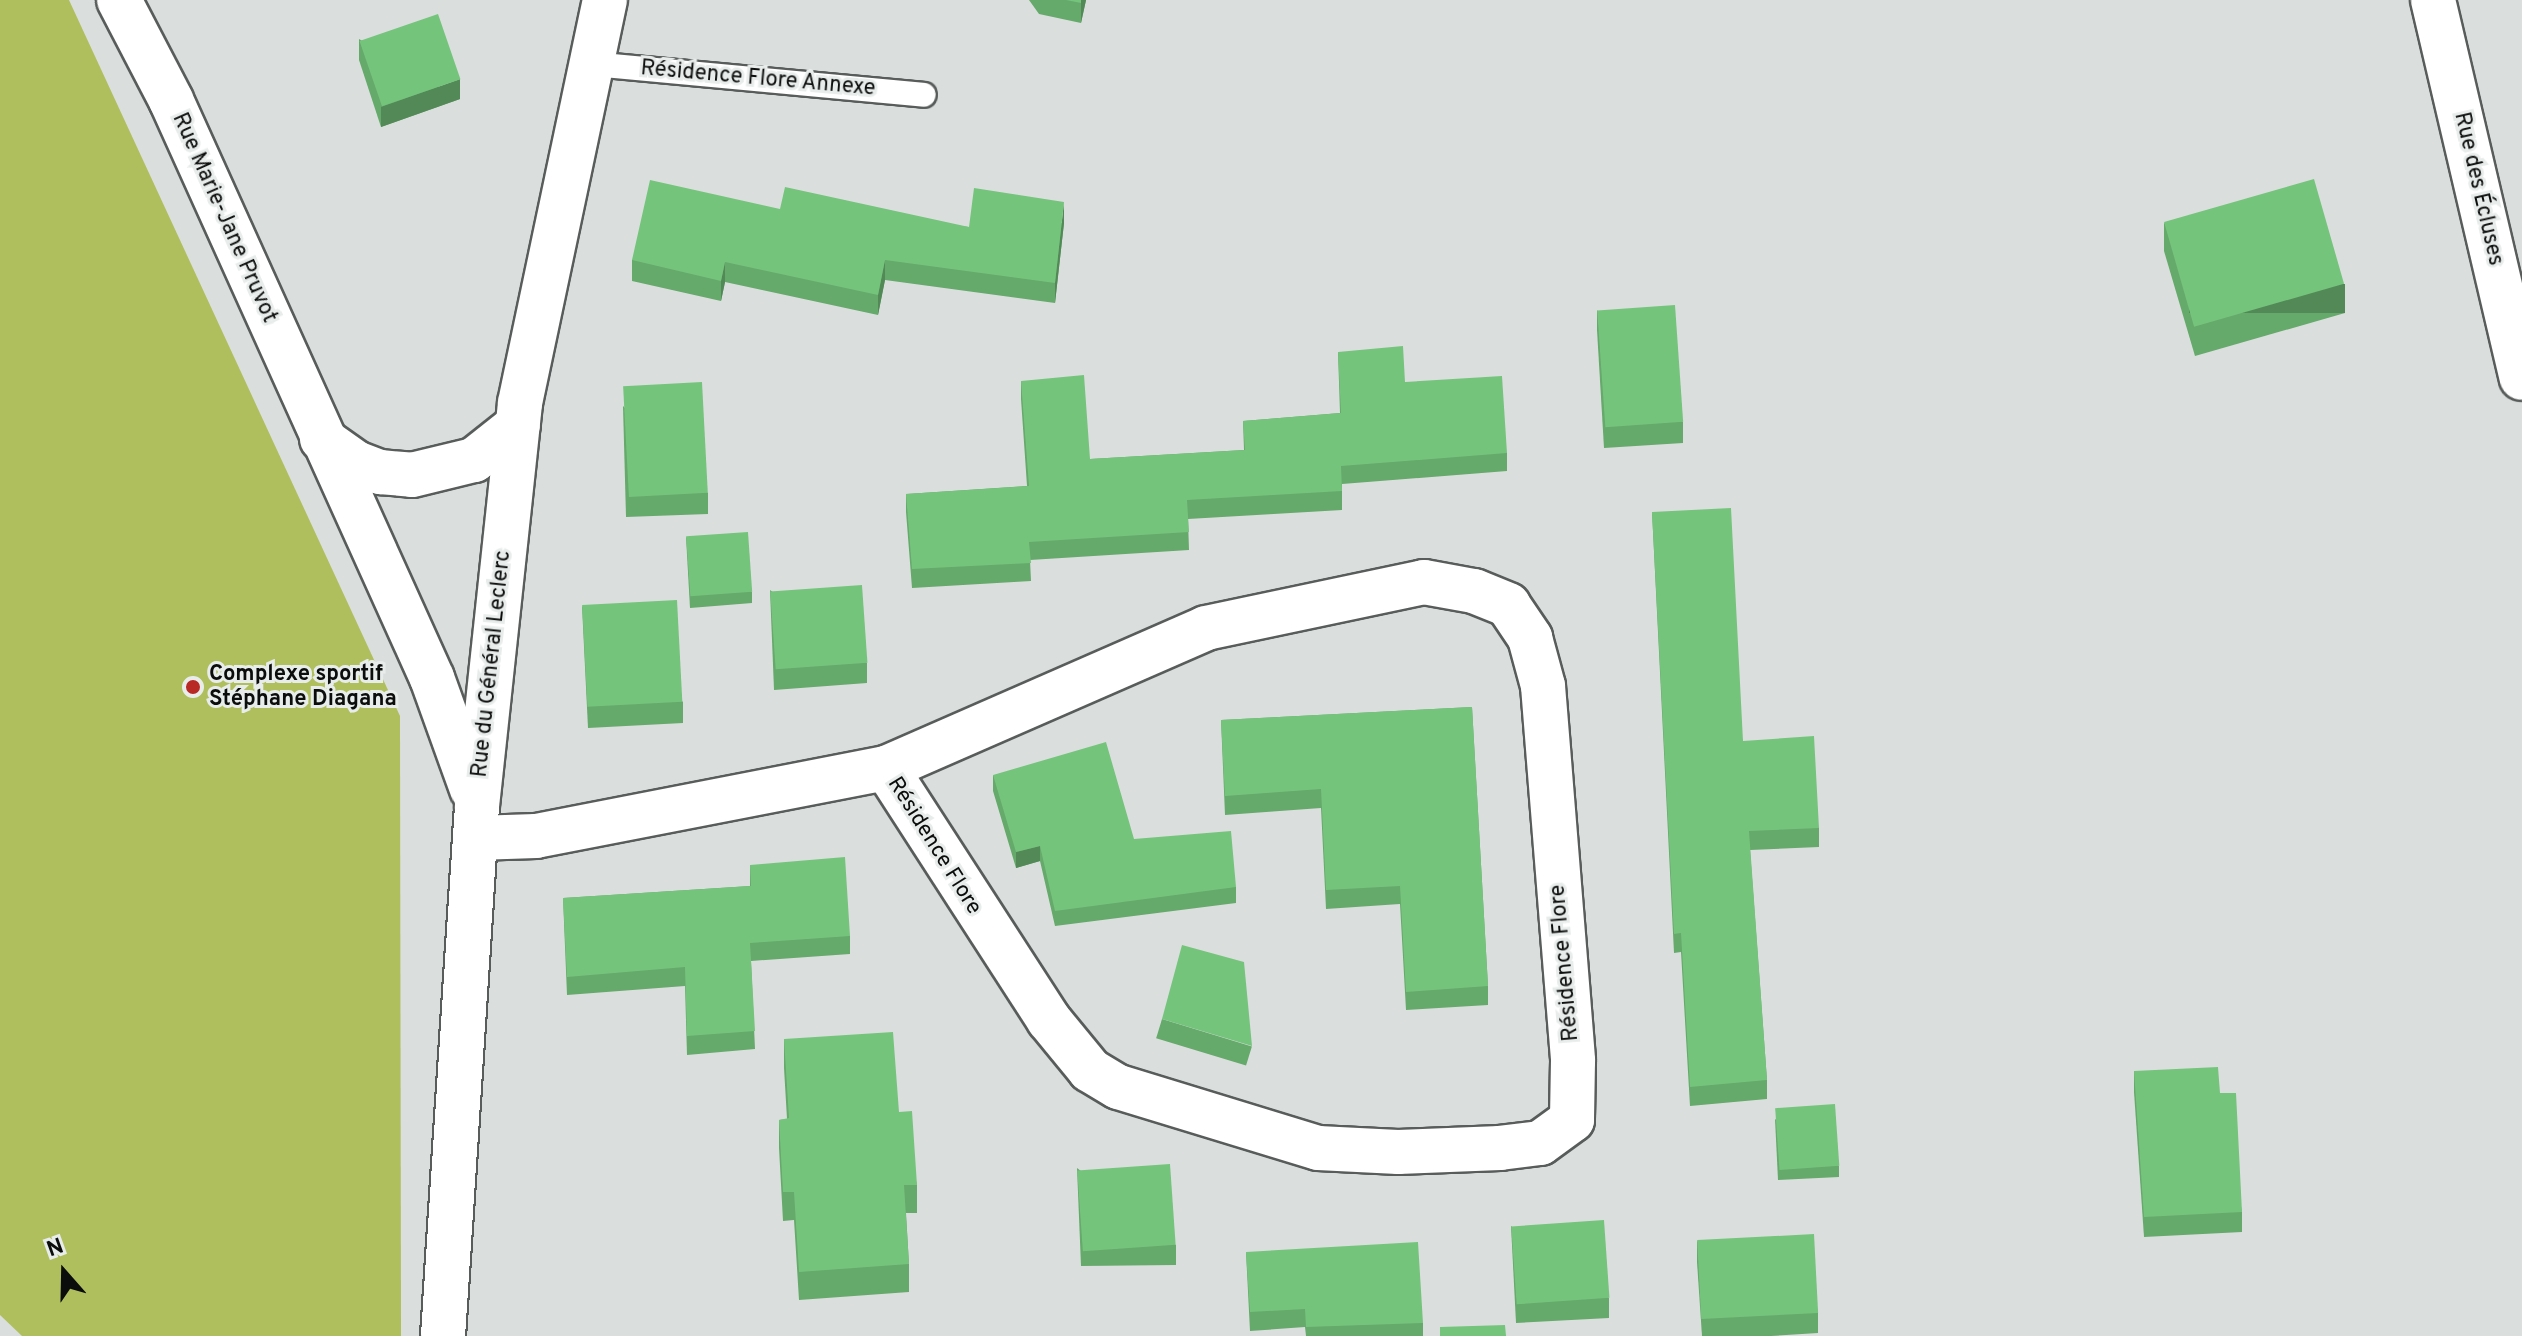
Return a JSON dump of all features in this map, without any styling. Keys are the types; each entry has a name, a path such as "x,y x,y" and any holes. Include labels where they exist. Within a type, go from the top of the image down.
{"street":[{"name":"Rue Marie-Jane Pruvot","path":"119,0 177,114 437,691 477,822"},
{"name":"Rue du Général Leclerc","path":"443,1336 477,822 518,425 605,0"},
{"name":"Rue des Écluses","path":"2433,0 2522,378"},
{"path":"322,439 356,463 380,472 412,475 474,460 518,425"},
{"name":"Résidence Flore","path":"477,822 536,836 886,768 1206,628 1424,582 1474,591 1508,605 1530,638 1543,686 1573,1061 1572,1120 1540,1143 1500,1148 1398,1152 1318,1148 1118,1087 1090,1070 1049,1020 886,768"}],"lane":[{"name":"Résidence Flore Annexe","path":"592,64 924,95"}],"green space":[{"name":"Complexe sportif Stéphane Diagana","path":"0,0 69,0 400,716 401,1336 22,1336 0,1315"}],"building":[{"path":"438,14 460,79 382,106 360,41"},
{"path":"2314,179 2344,284 2194,327 2164,222"},
{"path":"650,180 780,209 785,187 969,227 974,188 1064,202 1055,283 885,260 878,295 725,262 721,281 632,260"},
{"path":"1675,305 1683,422 1605,427 1597,310"},
{"path":"1403,346 1405,382 1502,376 1507,453 1341,466 1342,491 1187,500 1189,532 1029,542 1031,563 912,569 906,494 1029,486 1021,381 1084,375 1090,459 1245,450 1243,421 1341,413 1338,352"},
{"path":"702,382 708,493 629,497 623,386"},
{"path":"1731,508 1743,741 1814,736 1819,828 1749,831 1767,1080 1690,1087 1681,933 1674,934 1652,512"},
{"path":"748,532 752,592 690,596 686,536"},
{"path":"862,585 867,663 776,669 770,591"},
{"path":"677,600 682,702 587,707 582,605"},
{"path":"1472,707 1488,986 1406,992 1400,886 1326,890 1321,789 1225,796 1221,720"},
{"path":"1106,742 1134,839 1231,831 1236,887 1055,911 1040,846 1016,852 993,775"},
{"path":"845,857 850,936 750,943 755,1031 687,1036 685,967 567,977 563,898 751,886 750,865"},
{"path":"1182,945 1244,962 1252,1046 1162,1019"},
{"path":"893,1032 899,1112 912,1111 917,1185 904,1185 909,1264 799,1272 794,1192 783,1192 779,1120 789,1118 784,1039"},
{"path":"2218,1067 2220,1093 2236,1093 2242,1212 2144,1217 2134,1071"},
{"path":"1835,1104 1839,1166 1779,1170 1775,1108"},
{"path":"1170,1164 1176,1245 1083,1251 1077,1170"},
{"path":"1604,1220 1609,1298 1517,1304 1511,1226"},
{"path":"1814,1234 1818,1313 1701,1319 1697,1240"},
{"path":"1418,1242 1423,1323 1306,1327 1305,1309 1250,1312 1246,1252"},
{"path":"1505,1325 1506,1336 1440,1336 1440,1327"}],"place":[{"name":"Complexe sportif Stéphane Diagana","path":"193,687"}]}
